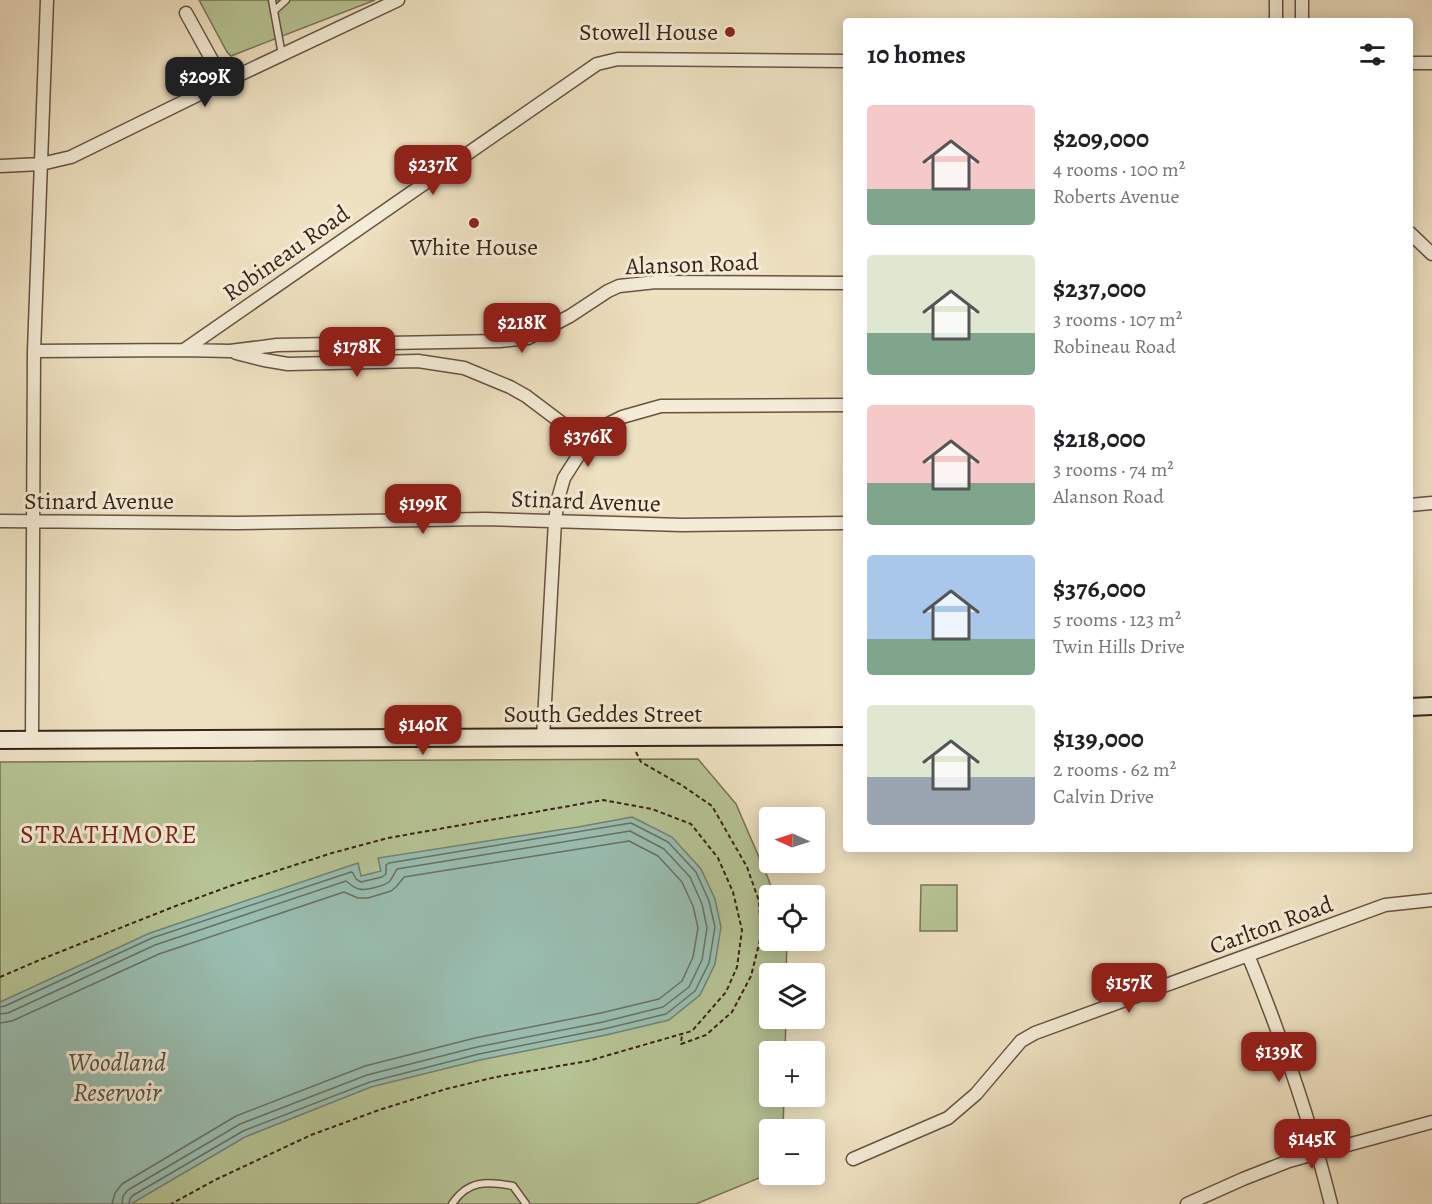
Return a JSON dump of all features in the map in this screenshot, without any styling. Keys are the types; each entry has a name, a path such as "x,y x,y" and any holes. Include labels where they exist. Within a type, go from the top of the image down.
{"main road":[{"path":"1413,707 1432,706"},
{"name":"South Geddes Street","path":"0,740 843,736"}],"street":[{"path":"32,740 34,351 46,0"},
{"path":"0,166 41,164 71,157 398,0"},
{"path":"1276,0 1276,18"},
{"path":"1302,0 1302,18"},
{"path":"186,13 224,82"},
{"name":"Robineau Road","path":"184,350 597,64 618,59 843,61"},
{"path":"1413,63 1432,63"},
{"path":"1413,236 1432,254"},
{"name":"Alanson Road","path":"184,350 230,351 277,345 500,341 528,338 619,286 656,282 843,282"},
{"path":"34,351 184,350"},
{"name":"Alanson Road","path":"230,351 288,364 418,362 464,368 526,396 587,442"},
{"path":"543,738 558,500 564,478 593,434 622,417 661,406 843,405"},
{"path":"1413,505 1432,503"},
{"name":"Stinard Avenue","path":"0,521 236,523 484,519 682,525 843,523"},
{"name":"Carlton Road","path":"853,1159 948,1118 976,1094 1021,1041 1035,1033 1385,905 1432,900"},
{"path":"1248,955 1271,1011 1318,1153 1331,1204"},
{"path":"1188,1204 1289,1161 1432,1122"}],"lane":[{"path":"272,0 282,55"},
{"path":"274,11 286,0"},
{"path":"452,1204 472,1185 491,1182 513,1186 526,1204"}],"path":[{"path":"631,737 641,762 712,806 747,867 759,901 761,936 751,976 732,1012 706,1035 681,1044 682,1034"},
{"path":"0,977 173,907 332,853 388,838 603,800 652,809 691,824 718,858 733,892 742,930 737,967 726,992 692,1031 588,1060 446,1089 379,1110 311,1135 171,1204"}],"green space":[{"path":"199,0 375,0 231,56"},
{"path":"698,759 736,804 759,857 759,873 766,873 770,885 759,885 759,951 787,951 786,963 759,963 759,1029 786,1029 785,1041 759,1041 759,1107 784,1107 783,1119 759,1119 759,1178 696,1204 0,1204 0,762"},
{"path":"921,885 957,885 957,931 920,931"}],"water":[{"name":"Woodland Reservoir","path":"632,817 672,837 701,869 715,899 721,927 715,964 700,995 669,1020 480,1060 371,1087 245,1137 131,1204 0,1204 0,1002 150,933 358,863 361,876 381,871 378,858"}],"place":[{"name":"Stowell House","path":"730,32"},
{"name":"White House","path":"474,223"}],"district":[{"name":"STRATHMORE","path":"109,834"}]}
